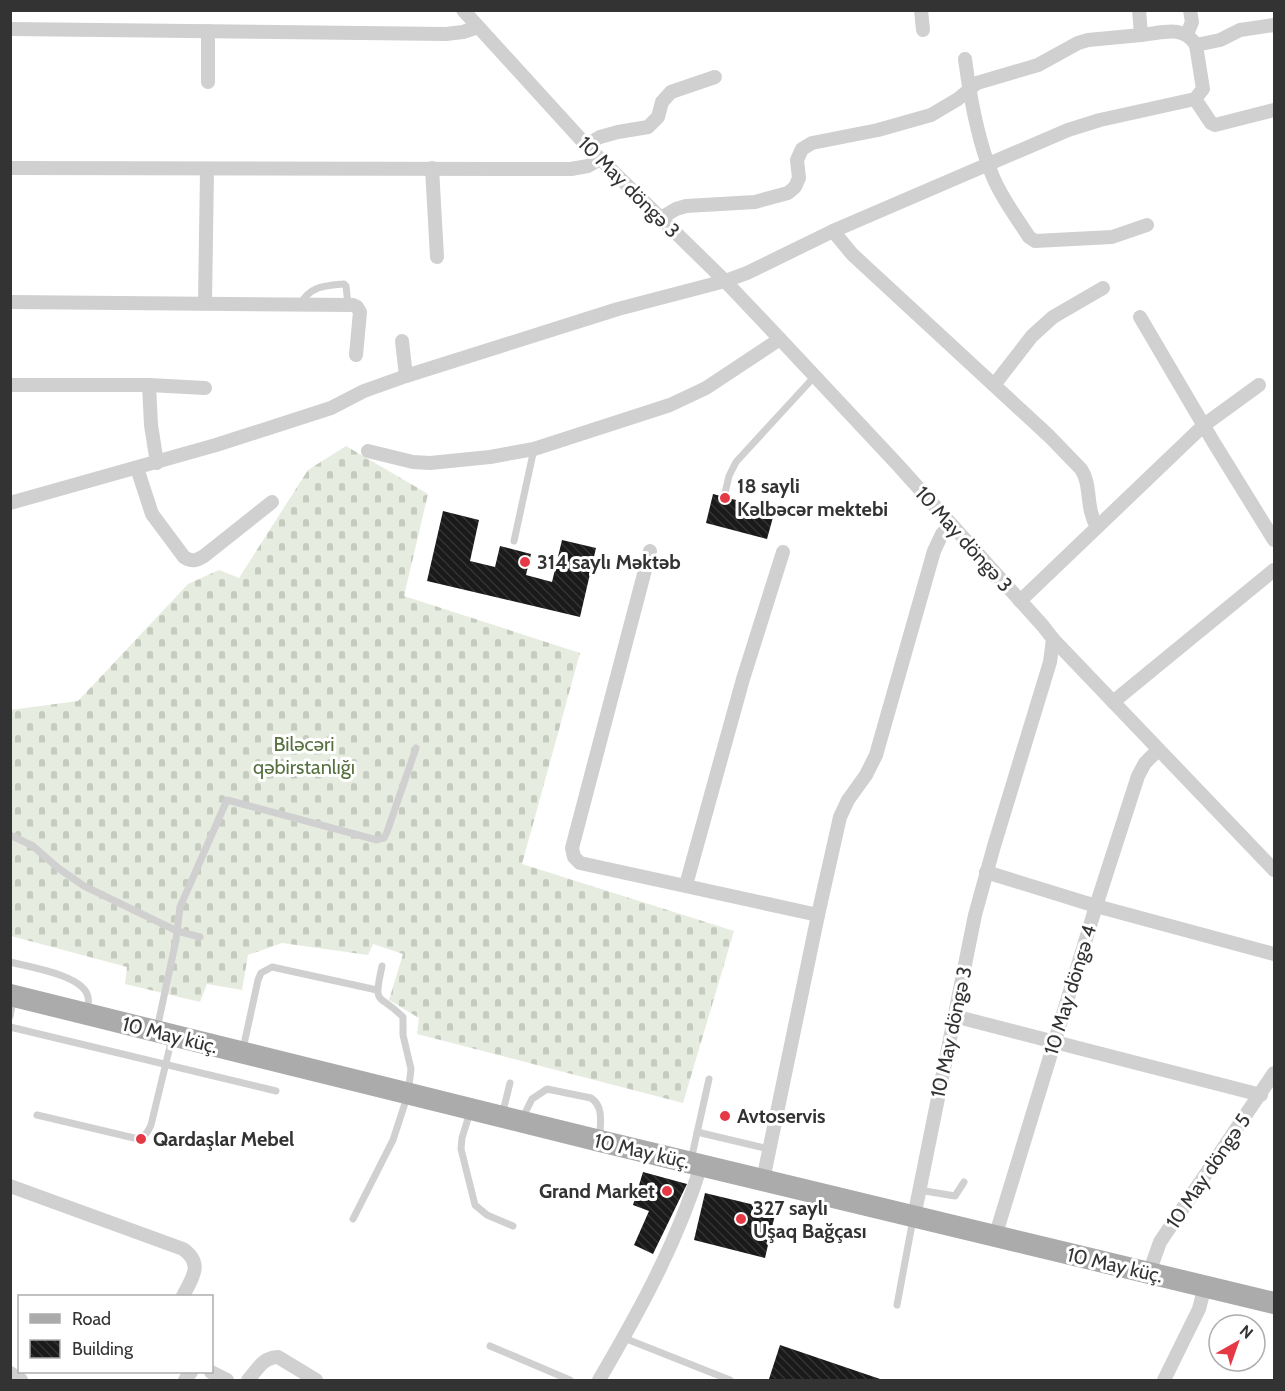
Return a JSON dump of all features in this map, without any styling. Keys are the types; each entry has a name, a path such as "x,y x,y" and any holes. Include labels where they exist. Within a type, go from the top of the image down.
{"main road":[{"name":"10 May küç.","path":"12,1002 87,1014 471,1110 1275,1304"}],"street":[{"name":"10 May döngə 3","path":"463,10 586,145 725,281 780,339 1053,639 1050,662 987,872 954,1016 914,1217"},
{"path":"921,10 923,30"},
{"path":"1139,10 1141,35"},
{"path":"10,503 157,463 331,408 406,376 618,309 725,281 747,273 833,231 1078,126 1195,99 1203,89 1192,40 1190,10"},
{"path":"661,218 686,206 755,202 788,193 795,187 799,178 797,160 802,149 812,143 878,130 931,115 958,99 969,88 985,80 1038,65 1078,43 1088,40 1174,32 1192,40 1220,40 1240,30 1275,25"},
{"path":"10,29 446,34 478,27"},
{"path":"208,31 208,82"},
{"path":"965,59 969,88 988,163 1003,196 1029,237 1035,241 1112,237 1147,225"},
{"path":"586,145 600,137 648,127 658,117 662,102 671,92 715,77"},
{"path":"1195,99 1210,123 1215,125 1275,110"},
{"path":"10,168 571,169 588,166 600,159"},
{"path":"432,168 436,257"},
{"path":"205,303 207,170"},
{"path":"833,231 852,254 1049,436 1081,469 1085,475 1089,510 1098,527"},
{"path":"994,385 1032,336 1053,317 1103,288"},
{"path":"10,302 348,305 357,307 360,312 356,355"},
{"path":"1140,316 1275,540"},
{"path":"368,451 413,462 430,463 490,457 534,449 670,405 706,388 780,339"},
{"path":"402,341 406,376"},
{"path":"10,384 149,385 205,388"},
{"path":"149,385 151,425 157,463"},
{"path":"1020,601 1204,425 1259,386"},
{"path":"137,468 152,514 183,557 191,561 204,556 272,502"},
{"path":"763,1180 840,817 876,755 934,551 942,534 951,525"},
{"path":"650,551 572,848 574,857 580,863 818,915"},
{"path":"686,885 743,679 783,552"},
{"path":"1113,702 1275,570"},
{"path":"1053,639 1275,870"},
{"name":"10 May döngə 4","path":"995,1237 1096,906 1138,777 1145,763 1158,750"},
{"path":"987,872 1096,906 1275,954"},
{"path":"954,1016 1055,1040 1261,1095"},
{"name":"10 May döngə 5","path":"1149,1273 1160,1242 1275,1073"},
{"path":"599,1380 624,1338 683,1218 696,1164"},
{"path":"10,1186 183,1249 192,1255 195,1261 195,1270 183,1295"},
{"path":"1164,1380 1199,1309 1205,1286"},
{"path":"248,1380 265,1360 271,1357 278,1357 316,1380"},
{"path":"213,1372 227,1380"},
{"path":"10,1373 23,1380"}],"lane":[{"path":"300,304 307,293 312,290 344,284 348,305"},
{"path":"725,493 729,476 736,462 814,376"},
{"path":"514,541 534,449"},
{"path":"37,1115 134,1138 141,1138 147,1134 165,1065 165,1033 180,907 227,800 377,840 384,838 387,832 416,748"},
{"path":"10,835 33,846 58,868 84,886 177,931 200,937"},
{"path":"10,962 73,980 82,986 88,995 87,1014"},
{"path":"353,1219 393,1140 408,1094 411,1069 403,1017 382,1002 377,990 382,966"},
{"path":"242,1053 258,980 266,969 272,967 377,990"},
{"path":"10,1028 276,1091"},
{"path":"696,1164 697,1132 710,1078"},
{"path":"510,1083 511,1119"},
{"path":"511,1119 532,1099 547,1089 591,1098 600,1109 600,1141"},
{"path":"471,1110 461,1149 475,1205 487,1215 513,1226"},
{"path":"697,1132 769,1149"},
{"path":"919,1190 955,1196 964,1182"},
{"path":"897,1305 914,1217"},
{"path":"624,1338 730,1380"},
{"path":"490,1346 570,1380"}],"green space":[{"name":"Biləcəri qəbirstanlığı","path":"346,446 428,494 404,596 580,653 522,864 734,931 683,1103 417,1034 419,1018 389,1000 403,954 373,944 368,955 282,943 248,955 242,990 207,984 200,1002 125,984 127,967 11,936 10,710 78,701 188,584 219,570 239,578 308,470"}],"building":[{"path":"713,494 775,510 767,539 706,523"},
{"path":"443,511 479,520 470,561 495,567 500,546 531,554 526,575 552,582 562,540 596,548 580,617 427,581"},
{"path":"643,1172 687,1184 653,1254 634,1245 649,1211 633,1205"},
{"path":"705,1193 776,1210 765,1258 694,1240"},
{"path":"780,1345 883,1380 769,1379"}],"place":[{"name":"18 sayli Kəlbəcər mektebi","path":"725,498"},
{"name":"314 saylı Məktəb","path":"525,562"},
{"name":"Avtoservis","path":"725,1116"},
{"name":"Qardaşlar Mebel","path":"141,1139"},
{"name":"Grand Market","path":"667,1191"},
{"name":"327 saylı Uşaq Bağçası","path":"741,1219"}]}
